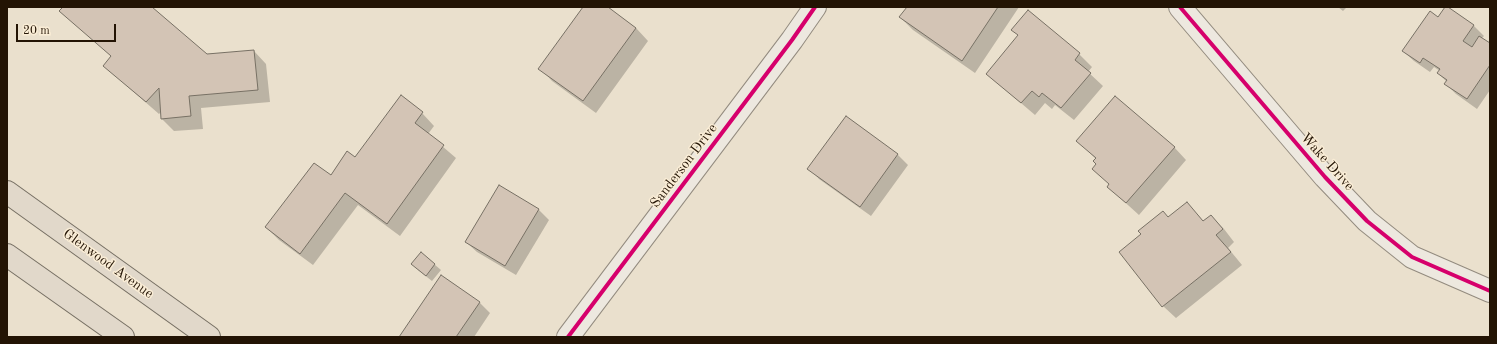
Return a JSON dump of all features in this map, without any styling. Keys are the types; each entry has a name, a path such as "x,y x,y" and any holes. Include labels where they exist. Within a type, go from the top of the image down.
{"main road":[{"name":"Glenwood Avenue","path":"7,192 209,337"},
{"path":"7,255 123,337"}],"street":[{"name":"Sanderson Drive","path":"568,337 792,40 815,7"},
{"name":"Wake Drive","path":"1180,7 1325,177 1367,222 1412,257 1490,291"}],"building":[{"path":"63,7 152,7 207,54 254,50 258,90 189,96 191,116 161,119 159,88 146,102 103,66 111,56 59,11"},
{"path":"583,7 608,7 636,28 583,101 538,69"},
{"path":"907,7 998,7 962,61 899,17"},
{"path":"1445,7 1448,7 1474,25 1463,41 1472,47 1479,36 1490,43 1490,65 1467,99 1444,84 1447,80 1437,73 1440,69 1423,58 1420,63 1402,51 1430,11 1438,17"},
{"path":"1028,10 1080,53 1075,60 1091,73 1061,108 1042,93 1039,97 1032,91 1021,103 986,74 1018,35 1011,30"},
{"path":"401,95 423,112 415,123 444,145 387,224 345,193 300,254 265,227 314,163 331,175 347,151 355,157"},
{"path":"1115,96 1175,147 1126,203 1107,187 1109,184 1092,169 1096,164 1093,161 1096,158 1076,141"},
{"path":"846,116 898,154 860,207 807,169"},
{"path":"499,185 539,209 505,266 465,242"},
{"path":"1187,202 1203,221 1211,215 1223,229 1216,235 1231,252 1162,307 1119,252 1141,234 1138,231 1163,211 1168,217"},
{"path":"421,252 435,264 426,276 411,264"},
{"path":"441,275 480,302 456,337 399,337"}],"cycle path":[{"path":"568,337 792,40 815,7"},
{"path":"1180,7 1325,177 1367,221 1412,257 1490,291"}]}
